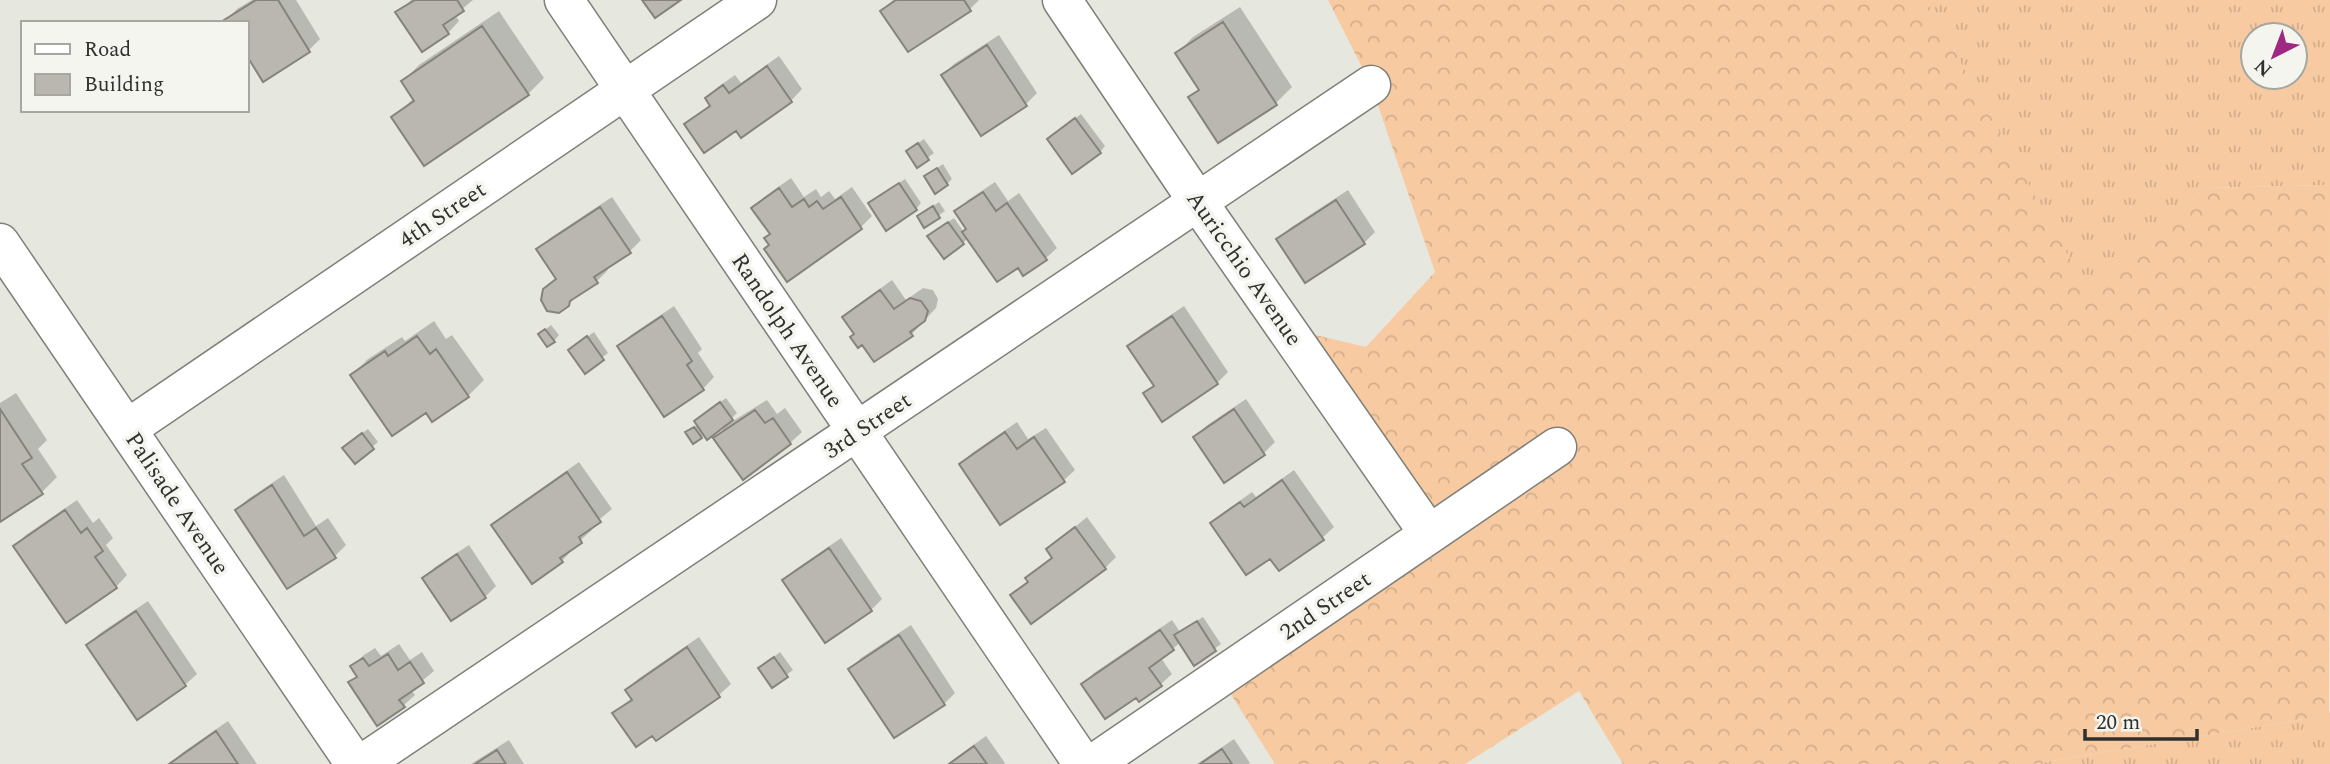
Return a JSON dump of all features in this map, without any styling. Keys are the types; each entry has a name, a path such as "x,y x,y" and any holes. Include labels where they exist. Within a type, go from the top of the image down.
{"street":[{"name":"Randolph Avenue","path":"564,0 1083,764"},
{"name":"4th Street","path":"127,429 757,0"},
{"name":"Auricchio Avenue","path":"1062,0 1198,202 1429,534"},
{"name":"3rd Street","path":"362,764 1371,85"},
{"name":"Palisade Avenue","path":"0,243 355,764"},
{"name":"2nd Street","path":"1093,764 1557,447"}],"green space":[{"path":"1328,0 1926,0 2088,291 2205,188 2330,185 2329,715 2033,764 1623,764 1579,691 1465,764 1275,764 1220,677 1429,534 1286,328 1366,347 1435,272 1371,85"},
{"path":"1926,0 2330,0 2330,185 2205,188 2088,292"},
{"path":"2330,711 2330,764 2033,764 2328,715"}],"building":[{"path":"256,0 278,0 310,52 263,82 248,58 248,21 224,20"},
{"path":"415,0 457,0 464,11 443,25 449,34 422,52 395,12"},
{"path":"642,0 681,0 655,18"},
{"path":"896,0 964,0 971,11 908,52 880,11"},
{"path":"1223,22 1277,105 1218,143 1188,97 1199,90 1175,53"},
{"path":"482,26 529,95 424,166 391,117 414,101 401,81"},
{"path":"987,45 1027,106 981,136 941,75"},
{"path":"767,66 792,102 741,138 736,131 704,153 684,124 710,106 705,98 723,85 729,93"},
{"path":"1075,118 1101,153 1072,174 1047,139"},
{"path":"918,143 929,160 917,168 906,151"},
{"path":"937,168 948,185 935,194 924,176"},
{"path":"899,183 917,210 886,231 868,203"},
{"path":"779,188 792,207 804,199 809,207 817,201 823,209 841,197 862,229 787,282 764,249 769,245 764,238 770,234 751,208"},
{"path":"983,192 996,211 1007,203 1047,260 1023,276 1018,268 997,282 962,232 966,229 954,211"},
{"path":"1336,200 1365,244 1305,283 1276,239"},
{"path":"933,206 940,218 924,228 917,216"},
{"path":"600,207 631,253 594,277 598,283 570,301 569,306 559,313 547,311 541,300 543,289 556,279 536,249"},
{"path":"948,222 964,244 944,259 927,236"},
{"path":"880,290 894,309 910,298 921,301 928,311 925,321 910,332 913,336 874,362 862,345 858,348 850,337 854,334 842,317"},
{"path":"662,316 692,361 687,365 704,390 664,417 617,346"},
{"path":"1172,316 1218,384 1162,422 1143,393 1154,386 1127,346"},
{"path":"545,329 555,342 547,347 538,334"},
{"path":"417,336 430,354 436,349 469,397 432,422 426,413 392,436 350,375 385,351 388,356"},
{"path":"587,336 604,360 585,374 568,350"},
{"path":"720,402 733,420 707,440 694,421"},
{"path":"0,409 32,458 22,464 43,494 0,522"},
{"path":"1234,409 1265,455 1224,483 1193,437"},
{"path":"755,410 765,423 773,418 791,444 743,480 713,438"},
{"path":"694,427 702,438 693,444 685,432"},
{"path":"1005,432 1017,449 1034,437 1065,482 1000,525 959,464"},
{"path":"362,433 374,449 355,464 342,448"},
{"path":"567,472 601,522 579,537 582,543 560,558 563,562 532,584 491,525"},
{"path":"1282,480 1324,540 1279,571 1270,559 1246,575 1210,523 1240,502 1244,507"},
{"path":"272,485 304,536 316,528 336,558 287,589 235,510"},
{"path":"65,510 81,533 87,528 103,551 95,557 117,588 66,623 13,546"},
{"path":"1075,527 1106,569 1031,624 1010,595 1028,582 1025,578 1052,558 1046,549"},
{"path":"829,548 872,611 825,643 782,580"},
{"path":"457,554 486,598 451,621 422,578"},
{"path":"136,611 186,686 137,720 86,645"},
{"path":"1197,621 1216,651 1194,666 1174,635"},
{"path":"1160,630 1174,650 1149,668 1162,686 1139,702 1136,698 1105,719 1081,684"},
{"path":"899,635 945,705 894,738 848,669"},
{"path":"687,647 720,697 656,741 652,736 636,747 612,713 632,700 625,690"},
{"path":"388,654 398,670 410,662 424,683 399,700 405,707 377,726 348,682 357,677 350,666 363,658 369,666"},
{"path":"774,657 788,677 772,688 758,668"},
{"path":"216,731 238,764 169,764"},
{"path":"974,746 987,764 949,764"},
{"path":"1222,749 1232,764 1200,764"},
{"path":"497,750 506,764 475,764"}]}
